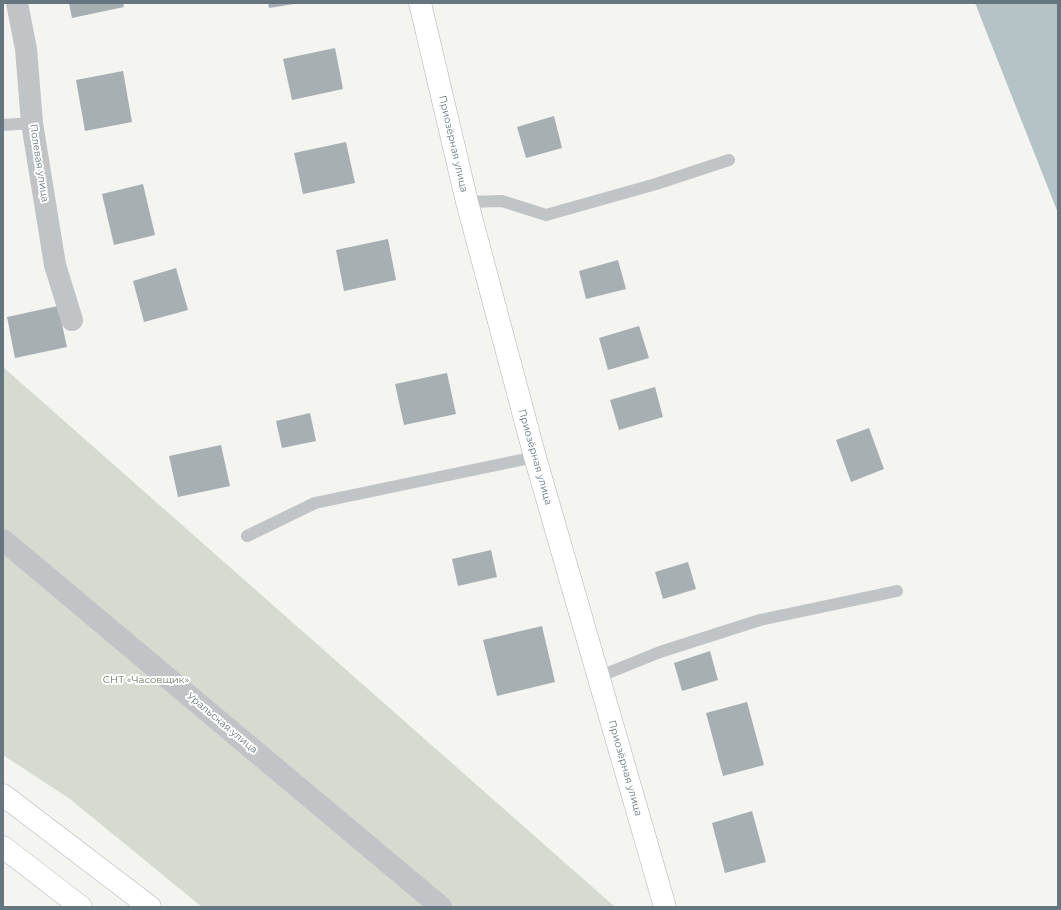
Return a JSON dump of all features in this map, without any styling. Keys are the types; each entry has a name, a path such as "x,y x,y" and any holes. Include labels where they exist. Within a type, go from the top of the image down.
{"street":[{"name":"Полевая улица","path":"17,3 26,49 32,123 55,265 72,320"},
{"name":"Приозёрная улица","path":"420,3 467,202 535,457 665,907"},
{"name":"Уральская улица","path":"3,540 441,907"},
{"path":"3,795 150,907"},
{"path":"3,846 81,907"}],"lane":[{"path":"3,125 32,123"},
{"path":"467,202 502,201 546,215 656,184 729,160"},
{"path":"247,536 315,503 535,457"},
{"path":"598,677 660,652 760,620 897,591"}],"green space":[{"name":"СНТ «Часовщик»","path":"3,367 615,907 202,907 70,799 3,755"}],"shaded area":[{"path":"975,3 1058,3 1058,213"}],"building":[{"path":"69,3 123,3 124,7 72,18"},
{"path":"268,3 294,3 294,4 269,8"},
{"path":"335,48 343,89 292,100 283,59"},
{"path":"123,71 132,122 85,131 76,80"},
{"path":"554,116 562,148 526,158 517,127"},
{"path":"346,142 355,183 303,194 294,153"},
{"path":"143,184 155,235 114,245 102,194"},
{"path":"388,239 396,280 344,291 336,250"},
{"path":"618,260 626,289 586,299 579,271"},
{"path":"176,268 188,310 144,322 133,281"},
{"path":"58,306 67,347 15,358 7,317"},
{"path":"639,326 649,358 608,370 599,338"},
{"path":"447,373 456,414 404,425 395,384"},
{"path":"655,387 663,417 619,430 610,400"},
{"path":"310,413 316,441 282,448 276,421"},
{"path":"869,428 884,469 851,482 836,440"},
{"path":"221,445 230,486 178,497 169,456"},
{"path":"491,550 497,577 458,586 452,559"},
{"path":"688,562 696,589 663,599 655,572"},
{"path":"542,626 555,682 497,696 483,640"},
{"path":"710,651 718,680 682,691 674,663"},
{"path":"747,702 764,765 723,776 706,713"},
{"path":"752,811 766,862 725,873 712,823"}]}
